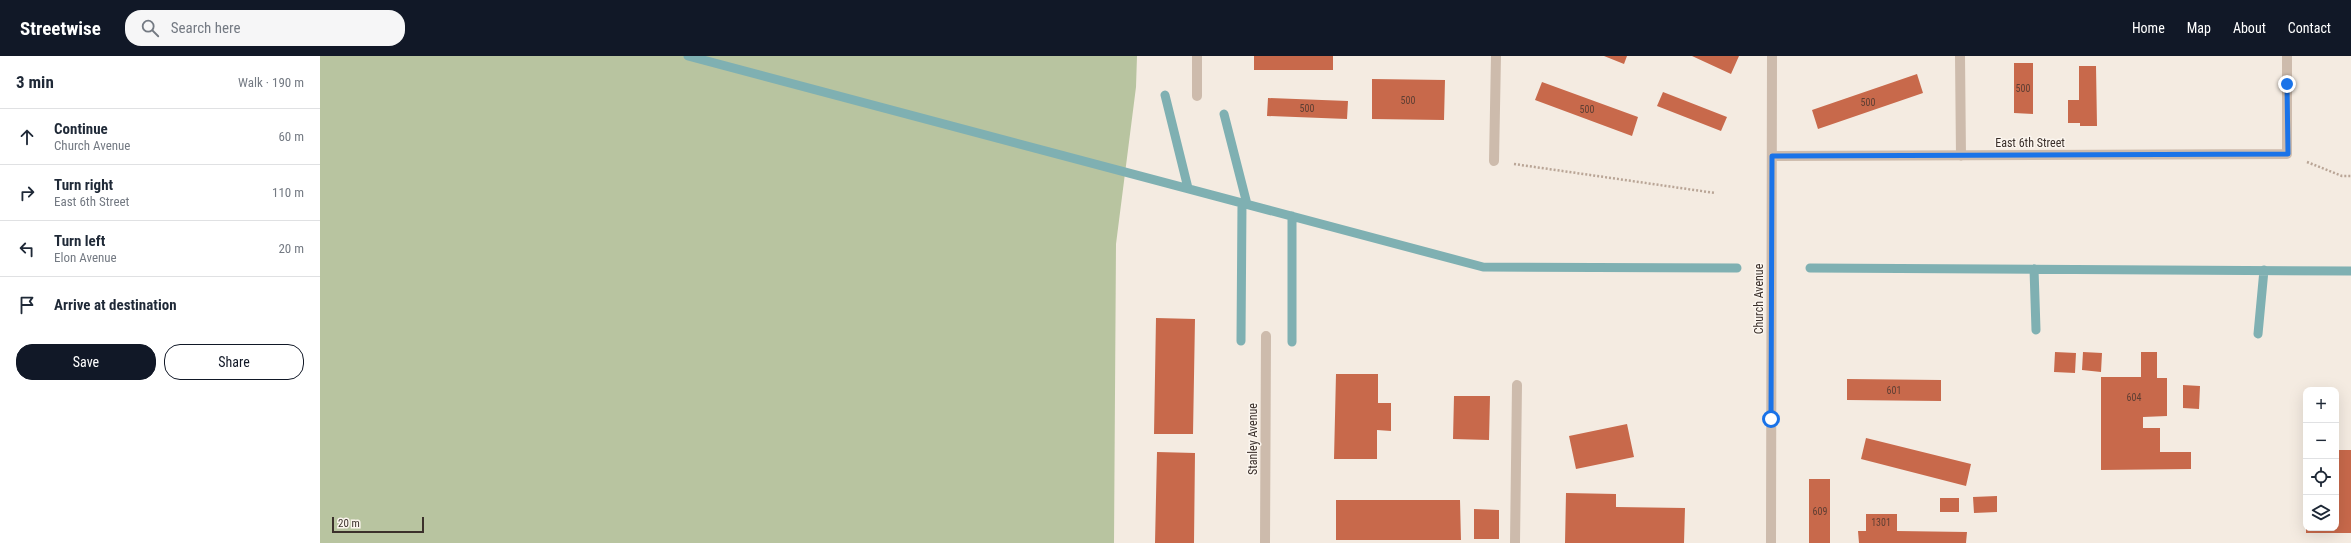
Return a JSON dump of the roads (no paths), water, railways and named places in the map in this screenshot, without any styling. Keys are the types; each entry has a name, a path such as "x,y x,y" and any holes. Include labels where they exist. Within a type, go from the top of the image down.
{"street":[{"path":"1196,56 1197,96"},
{"path":"1494,161 1496,56"},
{"name":"Church Avenue","path":"1771,543 1772,56"},
{"path":"1960,56 1961,156"},
{"name":"East 6th Street","path":"1772,156 2288,154 2287,56"},
{"name":"Stanley Avenue","path":"1265,543 1266,336"},
{"path":"1515,543 1517,385"}],"waterway":[{"path":"688,56 1483,267 1737,268"},
{"path":"1165,95 1188,188"},
{"path":"1224,114 1247,204"},
{"path":"1241,341 1242,203"},
{"path":"1292,216 1292,342"},
{"path":"1810,268 2351,271"},
{"path":"2034,269 2036,330"},
{"path":"2258,334 2264,270"}]}
